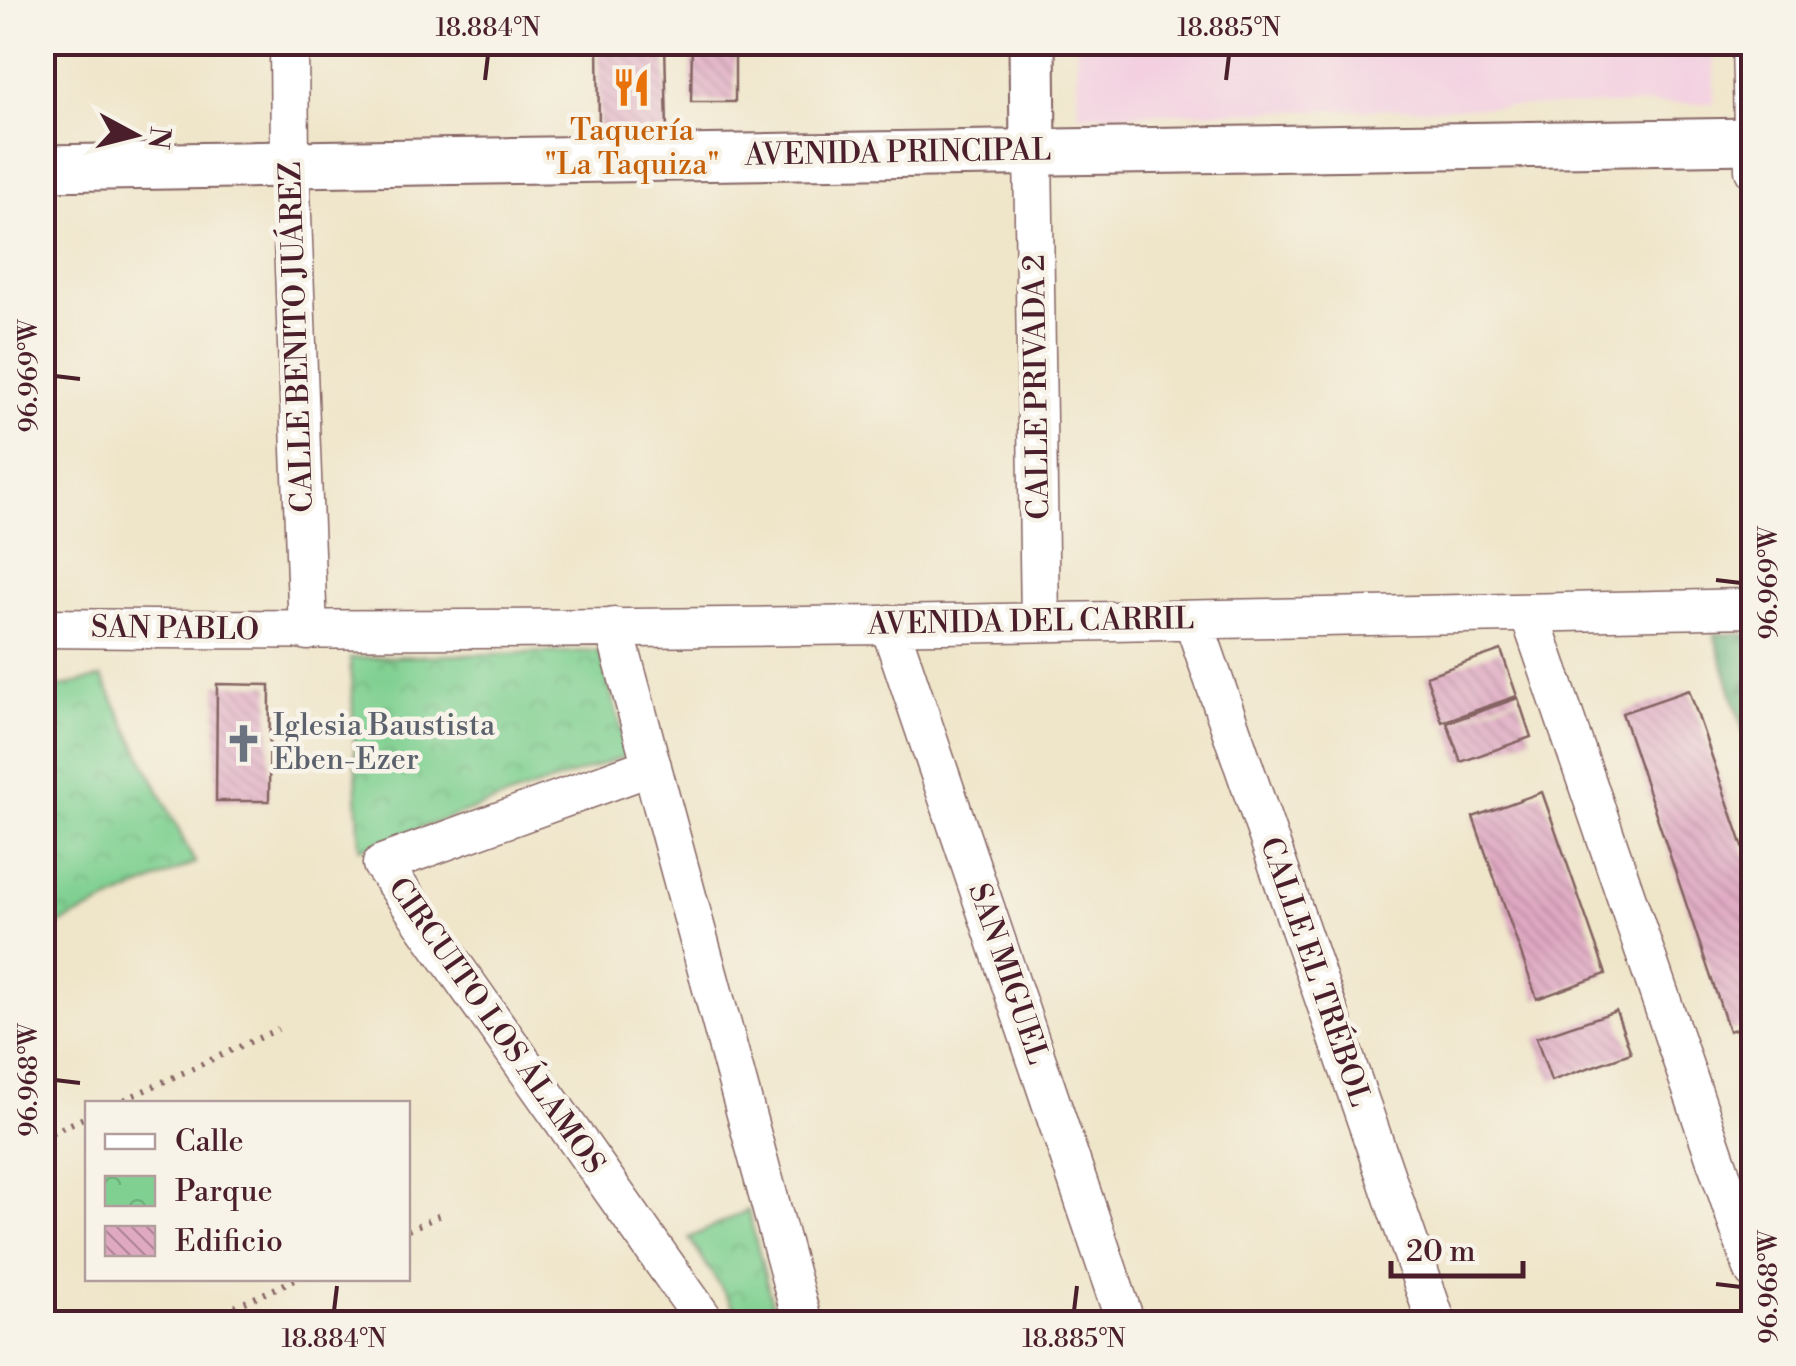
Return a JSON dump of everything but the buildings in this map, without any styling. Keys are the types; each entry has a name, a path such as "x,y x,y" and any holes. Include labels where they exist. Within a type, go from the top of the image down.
{"street":[{"name":"CALLE BENITO JUÁREZ","path":"289,42 308,631"},
{"path":"1032,42 1033,151"},
{"path":"1751,42 1754,170"},
{"name":"AVENIDA PRINCIPAL","path":"42,168 1753,142"},
{"name":"CALLE PRIVADA 2","path":"1033,151 1040,622"},
{"name":"AVENIDA DEL CARRIL","path":"308,631 1192,620 1754,608"},
{"path":"1529,613 1754,1272"},
{"name":"CALLE EL TRÉBOL","path":"1192,620 1437,1324"},
{"name":"SAN MIGUEL","path":"889,624 1126,1324"},
{"path":"614,627 803,1324"},
{"name":"SAN PABLO","path":"42,628 308,631"},
{"name":"CIRCUITO LOS ÁLAMOS","path":"652,766 382,864 706,1324"}],"path":[{"path":"122,1101 278,1029"},
{"path":"42,1137 85,1117"},
{"path":"410,1229 445,1213"},
{"path":"197,1324 291,1281"}],"shaded area":[{"path":"1076,43 1714,43 1714,103 1078,115"}],"green space":[{"path":"1714,634 1753,634 1753,763"},
{"path":"599,651 629,755 360,849 350,658"},
{"path":"102,677 195,863 43,931 43,691"},
{"path":"748,1210 777,1323 744,1323 689,1238"}],"place":[{"name":"Taquería \"La Taquiza\"","path":"632,87"},
{"name":"Iglesia Baustista Eben-Ezer","path":"243,743"}]}
